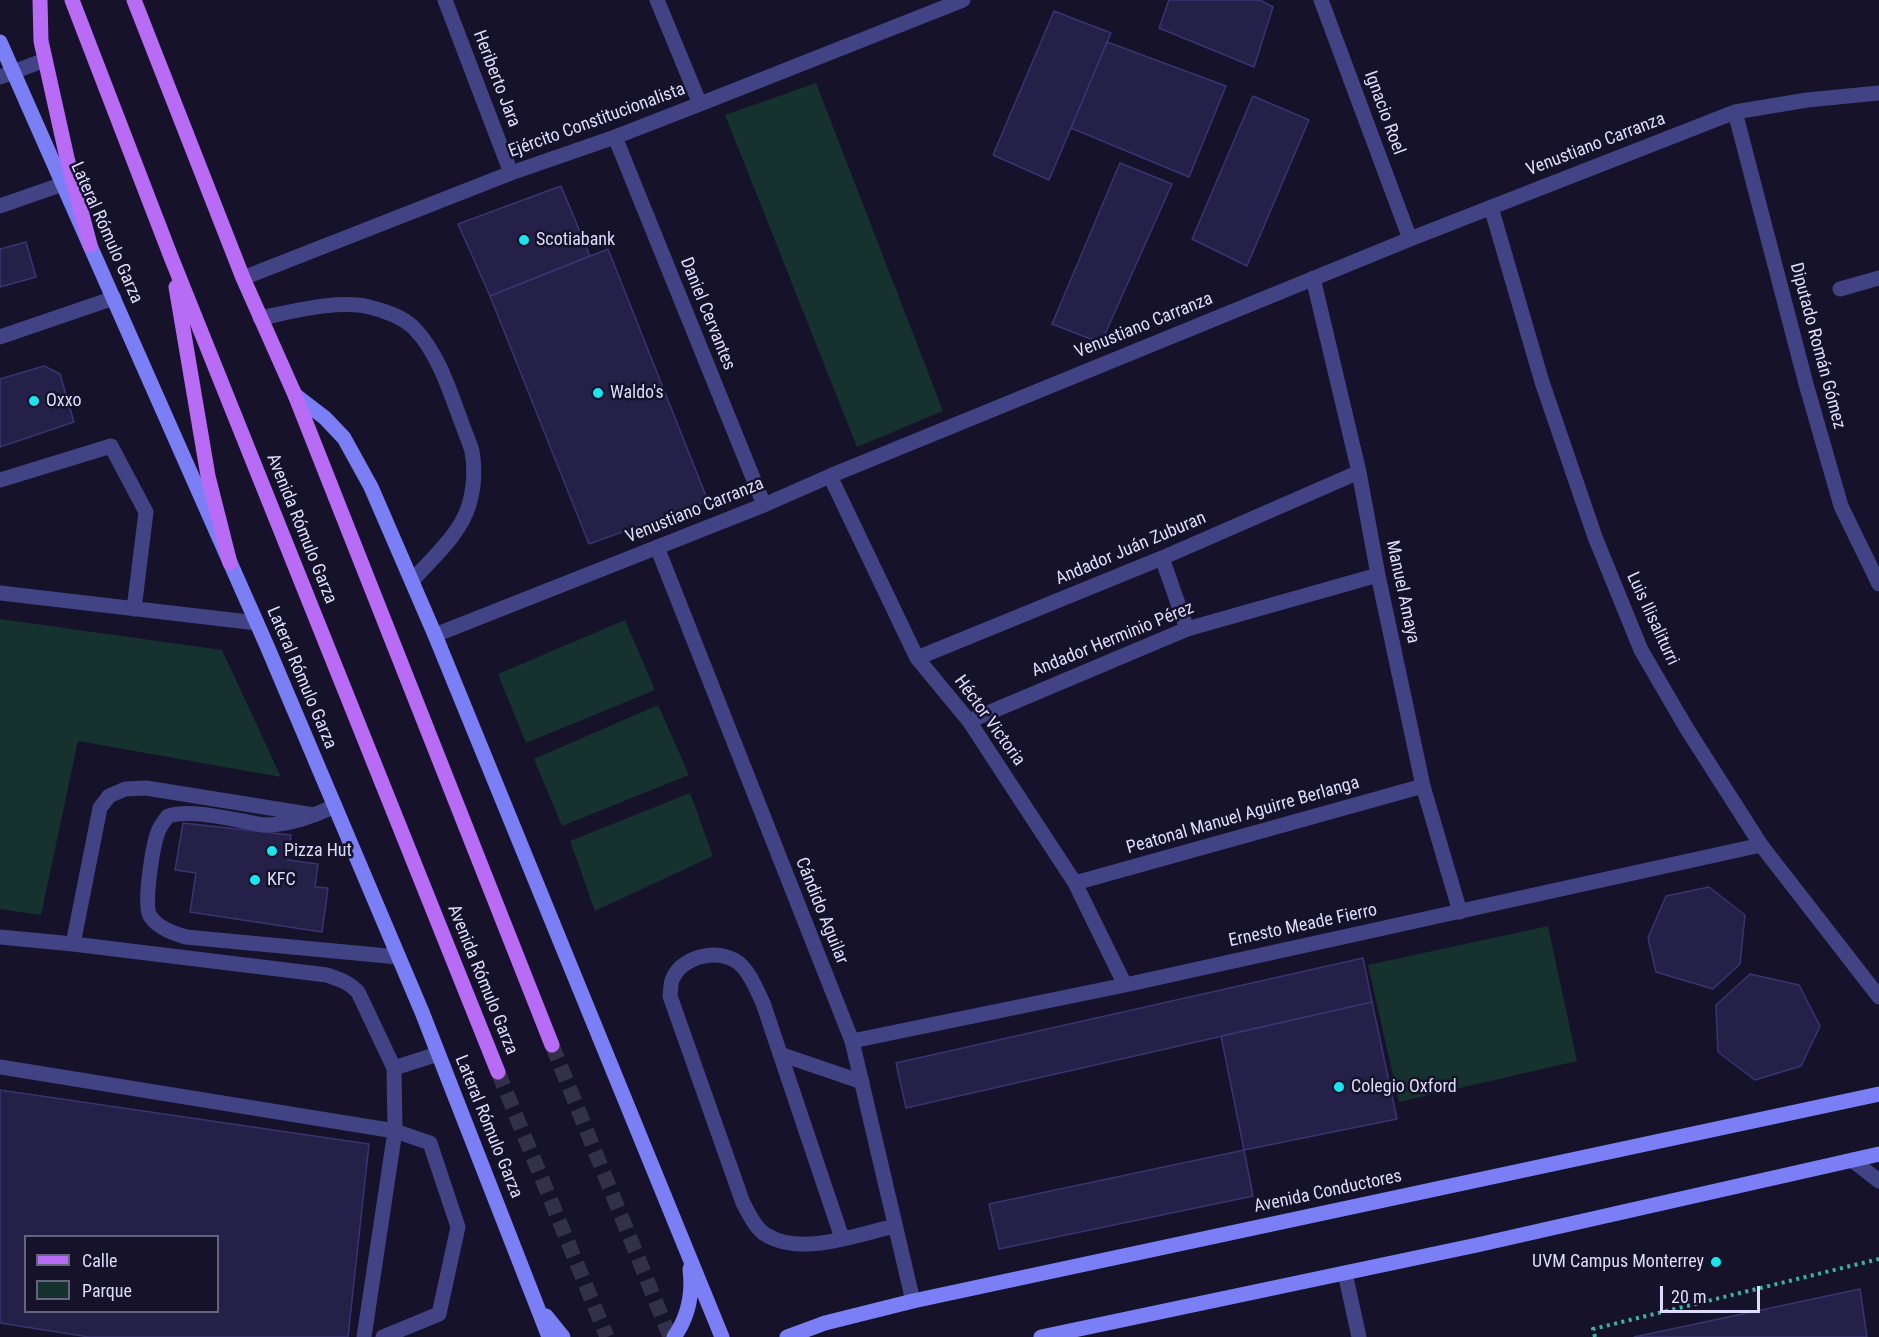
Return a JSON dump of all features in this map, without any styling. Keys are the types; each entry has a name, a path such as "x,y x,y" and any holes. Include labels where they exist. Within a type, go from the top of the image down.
{"main road":[{"path":"40,0 41,41 67,158 90,245"},
{"name":"Avenida Rómulo Garza","path":"72,0 171,257 498,1072"},
{"path":"134,0 243,278 294,395 552,1045"},
{"path":"171,257 208,476 230,563"}],"street":[{"name":"Heriberto Jara","path":"445,0 511,173"},
{"path":"657,0 700,104"},
{"name":"Ejército Constitucionalista","path":"243,278 511,173 615,137 963,0"},
{"name":"Ignacio Roel","path":"1321,0 1410,239"},
{"name":"Lateral Rómulo Garza","path":"0,42 7,74 63,184 335,806 438,1054 549,1337"},
{"path":"7,74 45,60"},
{"name":"Venustiano Carranza","path":"435,635 764,505 1313,278 1735,112 1807,100 1879,93"},
{"name":"Diputado Román Gómez","path":"1735,112 1806,384 1841,506 1879,584"},
{"name":"Daniel Cervantes","path":"615,137 764,505"},
{"path":"0,206 63,184"},
{"name":"Luis Ilisaliturri","path":"1491,207 1542,382 1595,537 1641,650 1687,729 1761,845 1879,997"},
{"name":"Manuel Amaya","path":"1313,278 1359,472 1378,575 1423,786 1460,912"},
{"path":"1840,289 1879,278"},
{"path":"0,337 114,298"},
{"path":"260,318 337,304 366,306 388,313 412,326 431,349 453,398 472,451 473,483 469,506 461,523 412,581"},
{"path":"294,395 325,418 344,438 371,487 435,635 722,1337"},
{"path":"0,480 111,446 146,512 134,609"},
{"name":"Andador Juán Zuburan","path":"917,658 1162,558 1359,472"},
{"name":"Héctor Victoria","path":"830,476 917,658 969,721 1075,883 1125,986"},
{"name":"Cándido Aguilar","path":"657,548 852,1041 913,1301"},
{"path":"1162,558 1187,629"},
{"name":"Andador Herminio Pérez","path":"969,721 1187,629 1378,575"},
{"path":"0,593 256,623"},
{"name":"Peatonal Manuel Aguirre Berlanga","path":"1075,883 1423,786"},
{"path":"73,944 94,828 100,808 109,796 125,789 146,788 314,815"},
{"path":"335,806 294,822 276,825 192,813 177,813 168,816 157,834 148,891 149,915 164,929 186,937 398,957"},
{"name":"Ernesto Meade Fierro","path":"852,1041 1125,986 1761,845"},
{"path":"0,937 327,975 343,980 358,992 394,1068 395,1131 364,1337"},
{"path":"842,1238 763,1003 753,981 742,966 731,957 720,955 694,959 681,967 672,979 670,996 743,1203 755,1223 766,1236 802,1244 842,1238 896,1226"},
{"path":"394,1068 438,1054"},
{"path":"780,1054 862,1082"},
{"path":"0,1067 395,1131 430,1143 458,1227 440,1314 382,1337"},
{"name":"Avenida Conductores","path":"787,1337 825,1323 913,1301 1879,1094"},
{"path":"1041,1337 1477,1245 1879,1154"},
{"path":"1852,1160 1879,1181"},
{"path":"674,1337 688,1309 692,1295 688,1252"},
{"path":"1345,1273 1359,1337"},
{"path":"539,1307 563,1337"}],"path":[{"path":"1595,1337 1593,1329 1879,1259"}],"green space":[{"path":"816,83 943,411 857,447 725,115"},
{"path":"0,619 222,650 281,777 78,741 41,915 0,909"},
{"path":"625,620 655,690 526,743 498,674"},
{"path":"658,705 689,775 562,826 534,759"},
{"path":"690,793 713,856 595,911 570,841"},
{"path":"1548,926 1577,1061 1399,1102 1368,965"}],"building":[{"path":"1169,0 1260,0 1273,7 1254,67 1159,28"},
{"path":"1054,11 1111,33 1049,180 993,155"},
{"path":"1107,42 1226,86 1189,177 1071,128"},
{"path":"1253,96 1309,120 1247,266 1192,239"},
{"path":"1120,163 1172,184 1101,343 1052,324"},
{"name":"Scotiabank","path":"561,186 590,256 490,296 458,224"},
{"path":"26,242 36,277 0,287 0,249"},
{"path":"608,249 708,501 589,544 490,296"},
{"name":"Oxxo","path":"44,366 60,374 74,422 0,447 0,379"},
{"name":"KFC","path":"183,823 291,835 288,860 318,864 315,887 328,888 322,932 190,912 196,873 175,870"},
{"path":"1709,887 1745,915 1740,964 1713,989 1656,972 1648,938 1666,896"},
{"path":"1363,958 1372,1002 906,1108 896,1063"},
{"path":"1750,974 1799,985 1820,1026 1801,1066 1755,1080 1718,1052 1716,1005"},
{"path":"1372,1002 1397,1119 1244,1150 1221,1036"},
{"path":"0,1090 369,1144 348,1337 89,1337 0,1323"},
{"path":"1244,1150 1253,1196 999,1249 989,1204"},
{"path":"1860,1289 1867,1337 1634,1337"}],"tunnel":[{"path":"552,1045 670,1337"},
{"path":"498,1072 607,1337"}],"place":[{"name":"Scotiabank","path":"524,240"},
{"name":"Waldo's","path":"598,393"},
{"name":"Oxxo","path":"34,401"},
{"name":"Pizza Hut","path":"272,851"},
{"name":"KFC","path":"255,880"},
{"name":"Colegio Oxford","path":"1339,1087"},
{"name":"UVM Campus Monterrey","path":"1716,1262"}]}
